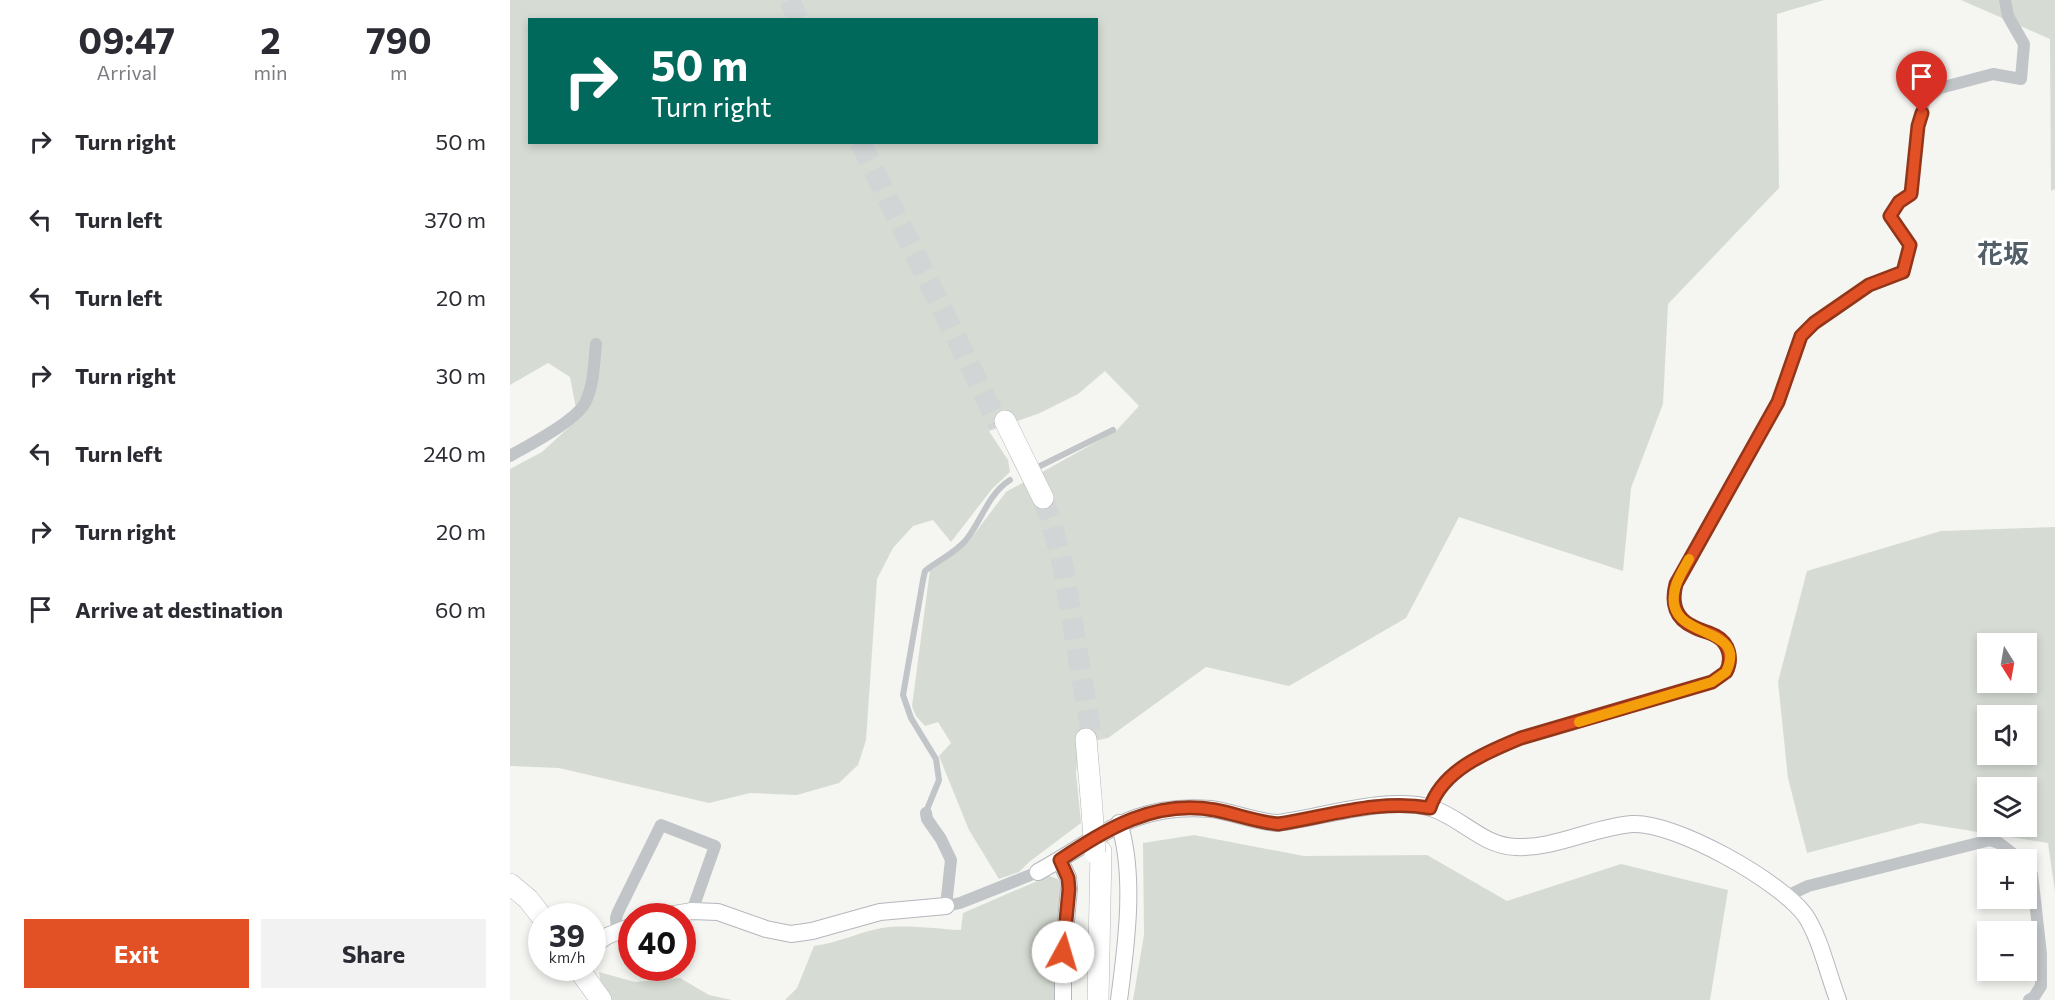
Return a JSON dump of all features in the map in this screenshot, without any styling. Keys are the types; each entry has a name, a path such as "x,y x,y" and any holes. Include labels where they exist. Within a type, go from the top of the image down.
{"highway":[{"path":"1002,423 1039,500"},
{"path":"1089,738 1099,856 1098,1000"},
{"path":"1092,1000 1099,856"},
{"path":"1099,856 1108,893 1110,1000"},
{"path":"510,884 531,903"},
{"path":"1087,1000 1094,952"},
{"path":"587,981 598,999"}],"street":[{"path":"1430,808 1434,795 1446,780 1501,746 1521,738 1712,682 1726,672 1730,659 1725,643 1716,635 1694,627 1680,618 1673,602 1676,584 1778,402 1801,336 1814,323 1869,285 1903,272 1910,245 1890,216 1899,202 1911,194 1918,126 1925,100 1940,88 1993,74 2021,79 2024,45 2008,16 2005,0"},
{"path":"510,456 558,427 581,409 591,385 596,344"},
{"path":"696,911 718,912 766,929 791,934 812,931 880,912 960,903 1038,872 1119,824 1145,814 1172,810 1213,809 1278,824 1385,804 1412,804 1449,816 1484,839 1502,846 1518,848 1538,846 1632,824 1659,827 1693,839 1760,877 1787,896 1805,916 1838,1000"},
{"path":"926,813 927,819 948,851 951,860 946,906"},
{"path":"1119,824 1125,849 1128,919 1119,1000"},
{"path":"622,903 661,825 715,846 695,903"},
{"path":"1787,896 1808,886 1990,840 2007,849"},
{"path":"1060,860 1068,878 1069,889 1063,952 1063,1000"},
{"path":"2029,1000 2034,997 2041,986 2041,954 2036,909"},
{"path":"618,912 615,923 618,925"}],"lane":[{"path":"1034,468 1113,430"},
{"path":"926,813 939,780 936,759 911,718 903,695 923,580 926,571 951,554 966,540 992,496 1010,480"}],"shaded area":[{"path":"510,0 1824,0 1777,14 1779,188 1668,304 1663,404 1631,488 1623,571 1459,517 1406,618 1289,686 1206,667 1108,738 1079,744 1076,773 1081,823 1019,872 999,879 969,830 939,756 951,743 938,722 925,726 916,716 912,706 930,570 969,541 1006,492 1116,431 1139,406 1105,371 1078,394 1040,413 989,431 1008,460 1010,472 992,489 951,542 933,520 913,526 893,548 877,579 866,740 858,765 839,783 797,795 750,793 709,803 559,768 510,766 510,469 542,452 578,419 570,377 548,363 510,385"},
{"path":"1961,0 2055,0 2055,189 2051,191 2050,39"},
{"path":"2055,527 2055,892 2048,843 2010,837 2037,837 2037,777 1977,777 1977,832 1921,823 1807,853 1788,778 1778,682 1807,571 1941,531"},
{"path":"1194,835 1304,856 1427,855 1507,901 1621,864 1728,890 1710,1000 1133,1000 1144,935 1143,843"},
{"path":"1049,876 1058,879 1061,894 1056,1000 785,1000 797,988 814,946 892,927 961,930 963,913"},
{"path":"606,974 618,977 618,981 685,981 709,995 732,1000 612,1000 600,981 606,981"}],"tunnel":[{"path":"789,0 798,18"},
{"path":"861,144 999,425"},
{"path":"1043,498 1063,566 1092,738"}],"slow traffic":[{"path":"1579,722 1712,682 1726,672 1730,659 1725,643 1716,635 1686,623 1675,610 1673,602 1676,584 1689,559"}],"district":[{"name":"花坂","path":"2003,252"}],"route":[{"path":"1063,952 1069,889 1068,878 1060,860 1108,829 1131,819 1160,811 1194,808 1213,809 1278,824 1385,804 1412,804 1430,808 1434,795 1446,780 1501,746 1521,738 1712,682 1726,672 1730,659 1725,643 1716,635 1686,623 1675,610 1673,602 1676,584 1778,402 1801,336 1807,328 1869,285 1903,272 1910,245 1890,216 1899,202 1911,194 1918,126 1922,113"}]}
